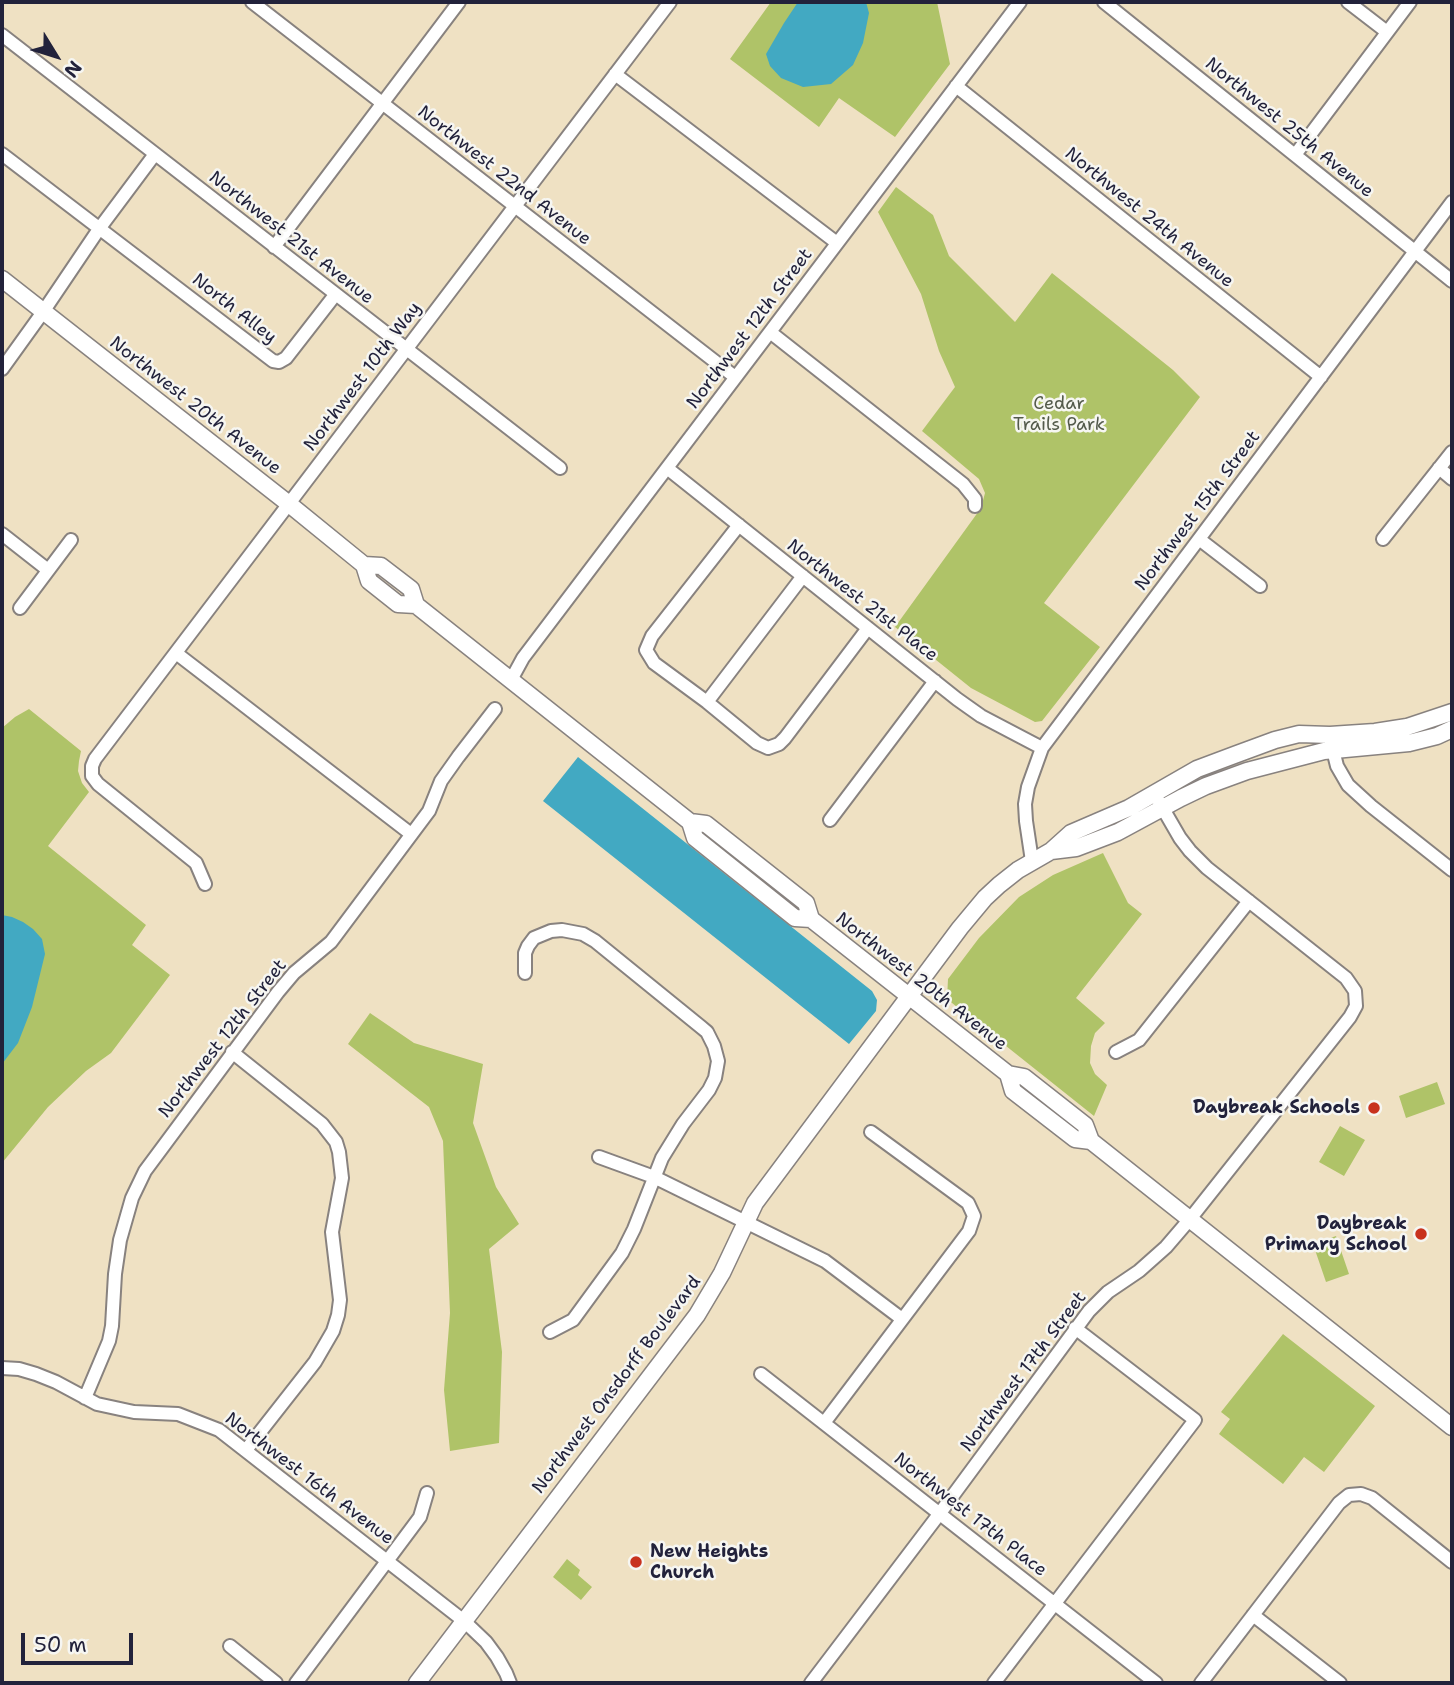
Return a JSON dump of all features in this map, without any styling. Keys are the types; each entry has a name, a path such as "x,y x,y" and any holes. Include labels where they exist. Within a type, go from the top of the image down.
{"street":[{"name":"Northwest 22nd Avenue","path":"252,2 735,377"},
{"path":"274,247 459,2"},
{"name":"Northwest 10th Way","path":"205,884 196,863 98,784 92,776 95,759 670,2"},
{"name":"Northwest 12th Street","path":"511,680 523,659 1020,2"},
{"name":"Northwest 25th Avenue","path":"1104,2 1452,281"},
{"path":"1348,2 1387,32"},
{"path":"1295,155 1410,2"},
{"name":"Northwest 21st Avenue","path":"2,35 561,468"},
{"path":"615,74 837,243"},
{"name":"Northwest 24th Avenue","path":"957,86 1321,377"},
{"path":"2,154 99,229"},
{"path":"2,369 99,229 155,154"},
{"name":"Northwest 15th Street","path":"1032,861 1025,804 1042,748 1452,202"},
{"name":"North Alley","path":"99,229 273,361 279,362 286,358 335,295"},
{"name":"Northwest 20th Avenue","path":"2,279 364,565 369,581 398,604 416,606 690,822 706,824 806,903 811,919 1008,1074 1013,1091 1075,1139 1091,1141 1452,1427"},
{"path":"770,332 963,484 975,499 975,506"},
{"path":"1383,539 1452,452"},
{"name":"Northwest 21st Place","path":"667,468 981,716 1042,748"},
{"path":"1439,468 1452,479"},
{"path":"739,525 652,636 646,650 654,663 757,743 763,747 774,747 785,738 869,628"},
{"path":"2,534 48,570"},
{"path":"1199,538 1260,586"},
{"path":"20,608 71,540"},
{"path":"707,702 803,576"},
{"path":"176,653 411,834"},
{"path":"830,820 935,681"},
{"name":"Northwest 12th Street","path":"85,1398 109,1341 117,1258 132,1198 139,1182 155,1156 286,982 331,942 429,811 441,781 495,709"},
{"name":"Northwest Onsdorff Boulevard","path":"1051,851 1076,848 1096,841 1206,786 1247,771 1331,743 1407,727 1452,712"},
{"name":"Northwest Onsdorff Boulevard","path":"417,1683 696,1315 722,1273 755,1203 978,905 999,885 1051,851 1071,833 1129,808 1197,769 1275,740 1299,734 1331,743 1409,743 1452,729"},
{"path":"1331,743 1337,766 1348,785 1452,870"},
{"path":"1116,1052 1139,1040 1249,901 1190,851 1154,794"},
{"name":"Northwest 17th Street","path":"811,1683 1088,1311 1166,1247 1350,1017 1357,1000 1355,990 1346,978 1249,901"},
{"path":"525,972 525,953 534,938 562,930 583,934 701,1027 710,1038 717,1054 717,1070 712,1084 674,1137 654,1177 628,1242 611,1270 573,1320 550,1332"},
{"path":"232,1052 322,1124 336,1142 342,1178 331,1232 339,1283 338,1315 327,1344 315,1362 246,1450"},
{"path":"824,1423 968,1231 974,1216 968,1203 871,1132"},
{"path":"599,1157 654,1177 825,1261 902,1319"},
{"path":"994,1683 1195,1420 1076,1328"},
{"name":"Northwest 16th Avenue","path":"2,1368 36,1374 97,1404 134,1412 178,1414 219,1430 464,1621 486,1642 510,1683"},
{"name":"Northwest 17th Place","path":"761,1374 1156,1683"},
{"path":"296,1683 420,1517 427,1493"},
{"path":"1201,1683 1339,1503 1349,1495 1367,1495 1372,1498 1452,1562"},
{"path":"1253,1615 1340,1683"},
{"path":"230,1646 276,1683"}],"green space":[{"path":"771,2 937,2 950,64 895,137 839,98 819,127 730,59"},
{"name":"Cedar Trails Park","path":"896,187 933,215 949,256 1015,322 1052,273 1173,370 1200,397 1044,603 1100,647 1042,721 1035,722 971,688 895,627 981,508 985,493 979,479 922,431 955,387 939,351 921,294 878,212"},
{"path":"29,709 81,751 78,771 89,792 48,846 146,925 132,945 170,975 111,1053 86,1071 48,1107 2,1163 2,728"},
{"path":"1103,853 1128,903 1142,914 1076,998 1105,1023 1095,1033 1091,1046 1090,1063 1095,1074 1107,1085 1094,1116 947,999 948,979 979,938 1019,897 1053,875"},
{"path":"370,1013 414,1043 483,1064 473,1123 496,1187 519,1224 489,1249 502,1352 499,1443 450,1451 444,1390 450,1313 443,1141 429,1107 348,1044"},
{"path":"1437,1082 1445,1104 1406,1118 1399,1096"},
{"path":"1340,1126 1365,1140 1344,1176 1319,1162"},
{"path":"1336,1236 1349,1274 1326,1282 1313,1244"},
{"path":"1283,1334 1375,1406 1324,1472 1304,1457 1283,1484 1219,1434 1230,1419 1221,1412"},
{"path":"567,1559 580,1570 578,1575 592,1587 581,1600 553,1577"}],"water":[{"path":"798,2 866,2 869,13 863,43 853,65 831,84 803,87 781,78 770,66 766,54"},
{"path":"578,757 872,991 877,1000 876,1011 849,1044 543,801"},
{"path":"2,915 12,917 33,929 42,939 45,954 32,1007 18,1043 2,1064"}],"place":[{"name":"Daybreak Schools","path":"1374,1108"},
{"name":"Daybreak Primary School","path":"1421,1234"},
{"name":"New Heights Church","path":"636,1562"}]}
